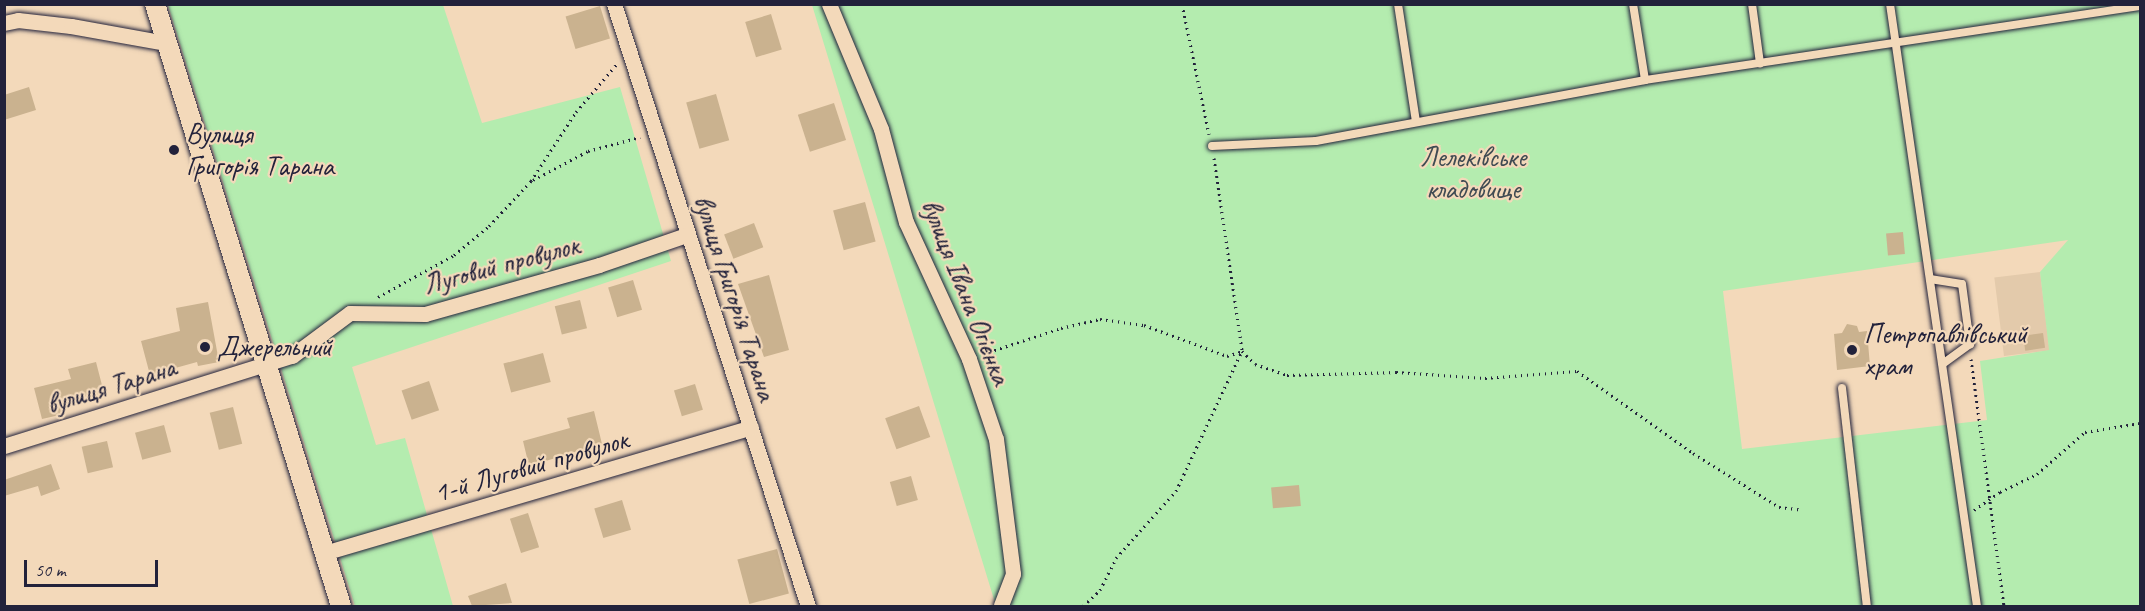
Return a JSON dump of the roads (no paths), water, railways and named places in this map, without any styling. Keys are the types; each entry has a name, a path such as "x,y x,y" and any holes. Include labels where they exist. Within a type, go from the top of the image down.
{"street":[{"path":"155,4 341,606"},
{"name":"вулиця Григорія Тарана","path":"614,4 686,235 808,606"},
{"name":"вулиця Івана Огієнка","path":"829,4 881,129 906,222 969,359 997,450 1013,574 1001,606"},
{"path":"4,23 18,20 71,26 166,43"},
{"name":"Луговий провулок","path":"266,364 292,356 350,313 425,314 599,265 686,235"},
{"name":"вулиця Тарана","path":"4,446 266,364"},
{"name":"1-й Луговий провулок","path":"324,553 751,427"}],"lane":[{"path":"1398,4 1416,121"},
{"path":"1633,4 1645,80"},
{"path":"1752,4 1760,63"},
{"path":"1890,4 1977,606"},
{"path":"1212,146 1316,141 1645,80 2140,6"},
{"path":"1930,279 1962,284 1970,344 1942,364"},
{"path":"1842,388 1867,606"}],"place":[{"name":"Вулиця Григорія Тарана","path":"174,150"},
{"name":"Джерельний","path":"205,347"},
{"name":"Петропавлівський храм","path":"1852,350"}],"park label":[{"name":"Лелеківське кладовище","path":"1473,173"}]}
